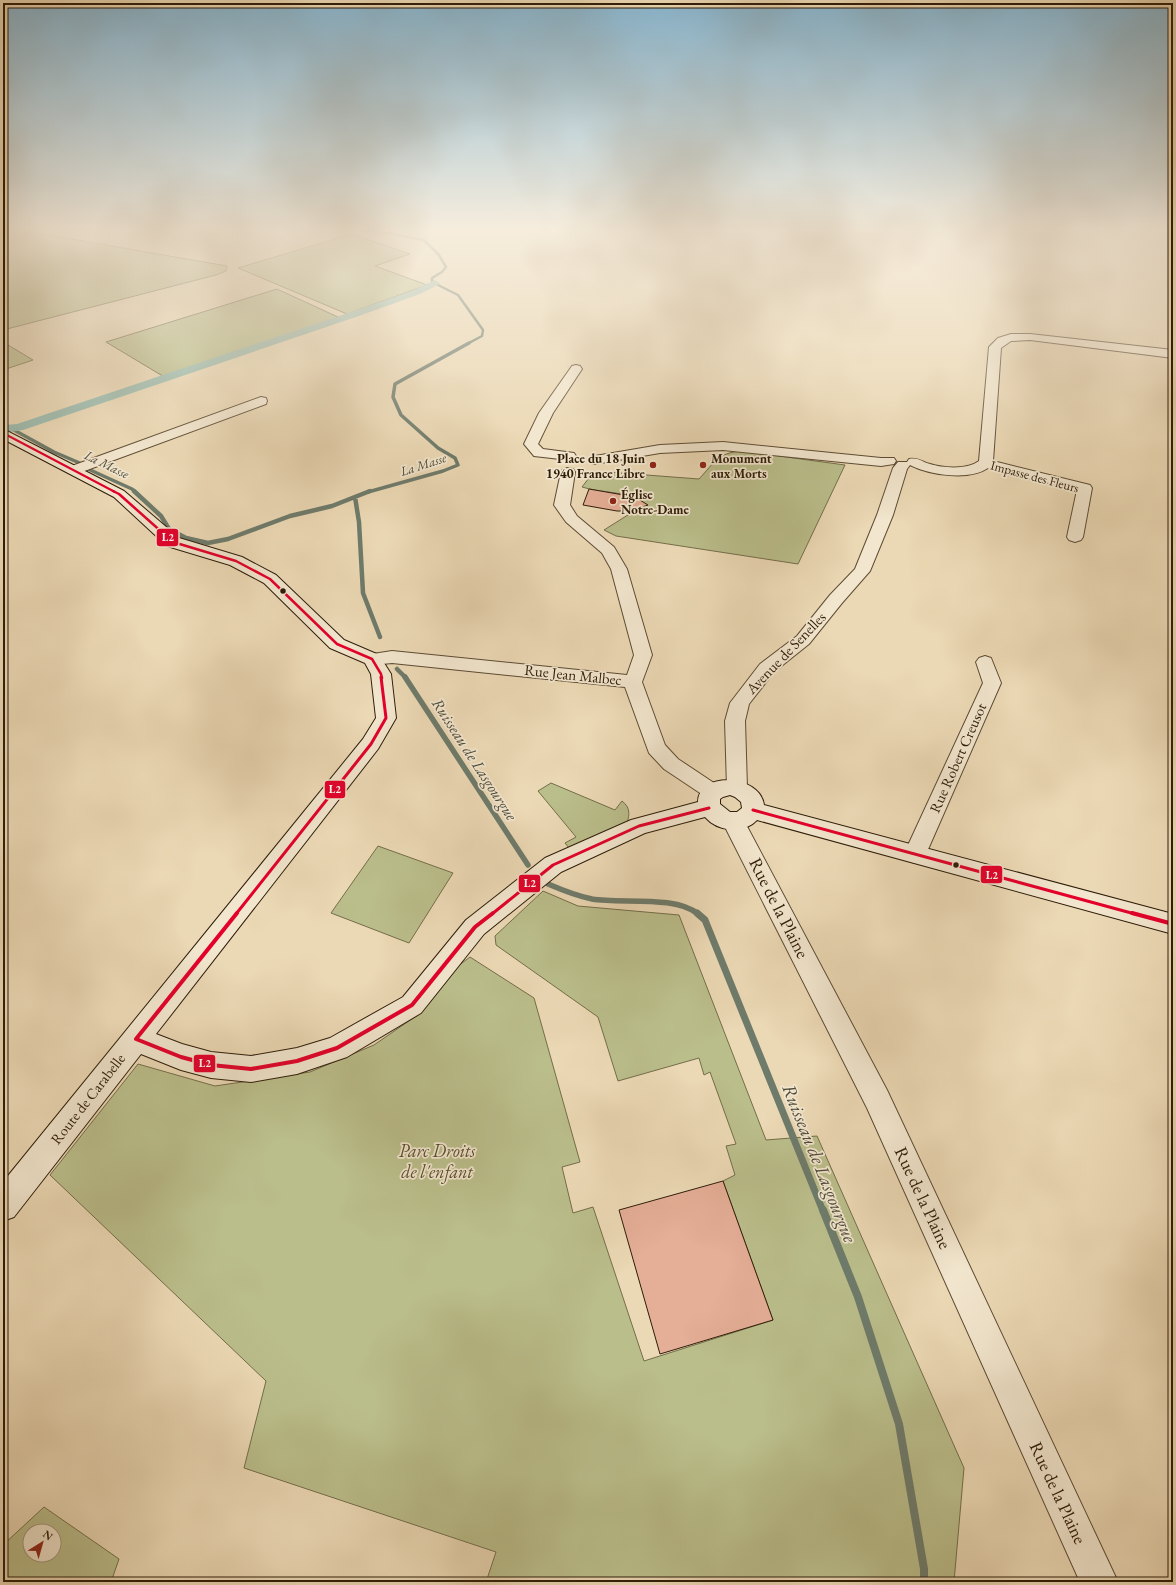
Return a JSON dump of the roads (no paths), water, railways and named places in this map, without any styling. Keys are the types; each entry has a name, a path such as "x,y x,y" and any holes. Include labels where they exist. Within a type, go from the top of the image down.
{"street":[{"path":"569,456 563,459 560,466 583,470 660,449 723,446 881,462 901,458 925,467 954,471 977,468 986,463 989,442 990,394 995,347 999,342 1011,338 1030,337 1173,354"},
{"path":"576,369 546,413 531,444 539,453 590,457 562,505 571,519 608,550 619,569 643,655 633,682"},
{"path":"74,470 261,401"},
{"path":"3,433 119,494 173,542 236,561 270,579 337,644 372,659"},
{"name":"Avenue de Senelles","path":"737,788 736,721 740,703 767,668 803,640 836,600 862,572 885,516 900,468 901,458"},
{"name":"Impasse des Fleurs","path":"986,463 1085,488 1075,537"},
{"name":"Rue Jean Malbec","path":"372,659 392,657 633,682 656,748 671,764 711,800"},
{"name":"Route de Carabelle","path":"3,1206 371,744 386,718 381,674 372,659"},
{"name":"Rue Robert Creusot","path":"915,854 992,683 985,662"},
{"path":"136,1039 181,1057 211,1065 251,1069 297,1061 337,1048 412,1005 475,927 553,865 639,826 711,800 724,788 737,788 743,791 752,799 753,810 746,818 733,821 718,817 711,800"},
{"path":"753,810 1173,924"},
{"name":"Rue de la Plaine","path":"733,821 877,1099 1099,1582"}],"waterway":[{"path":"10,428 19,427 392,301"},
{"name":"La Masse","path":"462,301 483,330 482,336 467,344"},
{"name":"La Masse","path":"368,492 443,471 458,465 455,458 438,448 401,415 393,397 395,384 469,343"},
{"name":"La Masse","path":"3,424 54,452 82,464 88,469 134,491"},
{"name":"La Masse","path":"134,491 161,516 169,529 186,538 208,543 228,539 290,516 332,506 370,491"},
{"name":"Ruisseau de Lasgourgue","path":"355,497 359,522 363,593 380,637"},
{"name":"Ruisseau de Lasgourgue","path":"397,669 405,677"},
{"name":"Ruisseau de Lasgourgue","path":"405,677 528,865"},
{"name":"Ruisseau de Lasgourgue","path":"548,884 570,893 592,899 662,902 676,904 688,908 698,914"},
{"name":"Ruisseau de Lasgourgue","path":"697,913 705,920 823,1211"},
{"name":"Ruisseau de Lasgourgue","path":"823,1210 858,1297 899,1424 924,1569 924,1582"}],"place":[{"name":"Place du 18 Juin 1940 France Libre","path":"653,465"},
{"name":"Monument aux Morts","path":"703,465"},
{"name":"Église Notre-Dame","path":"613,501"}],"park label":[{"name":"Parc Droits de l'enfant","path":"437,1161"}]}
